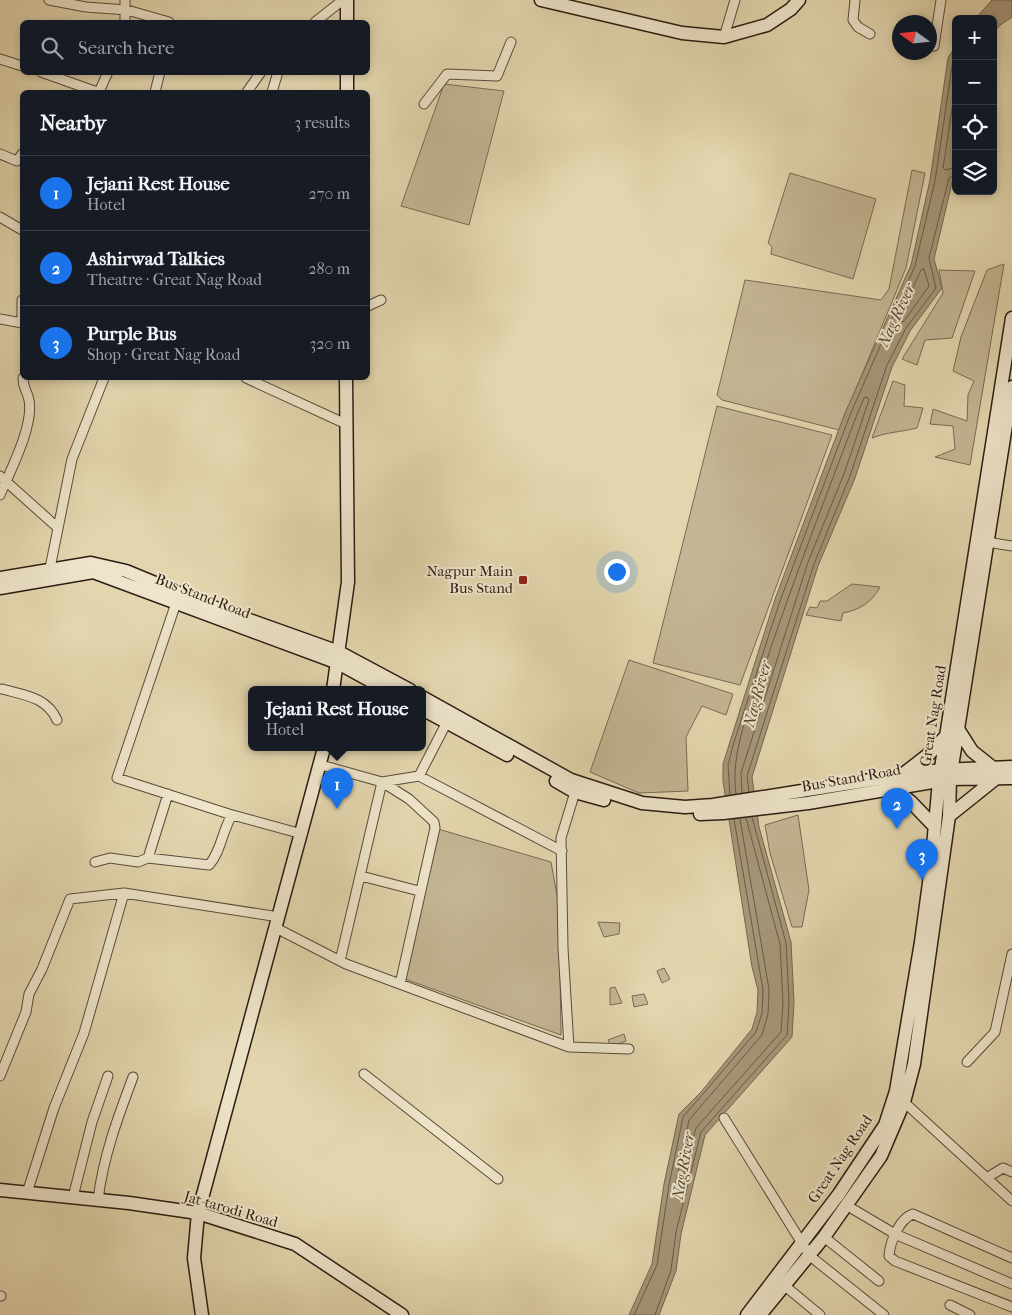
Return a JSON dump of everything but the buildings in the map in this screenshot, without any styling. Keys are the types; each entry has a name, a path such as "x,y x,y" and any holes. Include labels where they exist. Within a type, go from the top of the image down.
{"main road":[{"path":"347,0 347,20"},
{"path":"541,0 572,3 682,33 724,37 767,25 799,0"},
{"path":"347,75 347,90"},
{"name":"Great Nag Road","path":"747,1315 839,1194 885,1125 896,1091 921,942 935,827 952,732 1012,318"},
{"path":"334,686 348,582 346,380"},
{"name":"Great Nag Road","path":"952,732 987,542 1012,387"},
{"path":"0,578 49,574 91,563 126,571 338,658 401,686"},
{"name":"Bus Stand Road","path":"0,588 49,574 93,572 176,603 338,658 381,686"},
{"path":"426,700 449,718 574,792 658,814 755,804 814,788 902,775 945,775"},
{"path":"426,710 449,718 571,780 603,792 642,803 722,808"},
{"path":"902,775 952,732 993,773"},
{"path":"202,1315 194,1258 198,1213 323,751"},
{"path":"948,816 993,773 1012,767"},
{"name":"Bus Stand Road","path":"755,804 808,803 945,775 993,773 1012,778"},
{"name":"Great Nag Road","path":"760,1315 810,1256 881,1156 904,1102 914,1064 948,816 945,775"},
{"path":"892,787 911,802 935,827"},
{"name":"Jat-tarodi Road","path":"0,1190 198,1213 295,1244 402,1315"}],"street":[{"path":"49,0 86,7 126,10 163,20"},
{"path":"124,20 126,0"},
{"path":"318,20 343,0"},
{"path":"724,37 735,0"},
{"path":"855,0 853,20 858,27 870,34"},
{"path":"937,26 941,0"},
{"path":"424,104 447,74 497,76 511,42"},
{"path":"0,59 20,65"},
{"path":"49,75 92,90"},
{"path":"99,90 106,75"},
{"path":"156,90 159,75"},
{"path":"248,90 259,75"},
{"path":"273,90 277,75"},
{"path":"67,90 72,83"},
{"path":"0,154 18,161 20,158"},
{"path":"0,217 20,229"},
{"path":"370,305 381,300"},
{"path":"0,319 20,323"},
{"path":"0,495 3,479 17,461 27,420 29,400 23,389 23,380"},
{"path":"49,574 72,459 103,380"},
{"path":"252,380 346,424"},
{"path":"3,479 58,528"},
{"path":"987,542 1012,546"},
{"path":"176,603 117,778 232,815 302,834"},
{"path":"2,689 44,701 53,710 57,720"},
{"path":"418,776 449,718"},
{"path":"321,765 382,782 409,800 434,822 434,837 400,984"},
{"path":"382,782 418,776 562,850"},
{"path":"340,960 382,782"},
{"path":"570,1047 564,948 562,838 574,792"},
{"path":"148,858 168,794"},
{"path":"95,862 110,858 138,862 148,858 209,865 218,852 222,833 232,815"},
{"path":"360,876 420,891"},
{"path":"26,1193 54,1108 84,1033 124,893"},
{"path":"0,1076 26,1012 29,994 42,969 70,899 124,893 278,922 340,960 570,1047 629,1049"},
{"path":"967,1062 995,1032 1012,954"},
{"path":"364,1074 498,1179"},
{"path":"73,1197 80,1161 108,1076"},
{"path":"98,1200 101,1175 110,1140 133,1077"},
{"path":"904,1102 1012,1201"},
{"path":"724,1118 810,1256 884,1315"},
{"path":"988,1178 1003,1168 1012,1172"},
{"path":"846,1205 895,1234 1012,1284"},
{"path":"1012,1258 913,1214 908,1216 895,1234 889,1256 894,1261 1012,1307"},
{"path":"824,1237 879,1282"},
{"path":"785,1286 820,1315"},
{"path":"950,1305 970,1315"}],"shaded area":[{"path":"444,84 504,91 469,225 401,206"},
{"path":"912,170 925,173 906,268 839,430 722,400 717,395 745,280 881,300 889,289"},
{"path":"790,173 876,199 853,279 771,254 772,247 768,243"},
{"path":"1004,264 970,465 935,457 955,449 953,426 930,424 933,409 967,421 968,395 974,381 953,371 961,337 987,270"},
{"path":"939,270 975,271 952,338 925,340 917,365 902,359 943,293"},
{"path":"893,381 905,385 904,406 923,408 917,428 883,434 872,438"},
{"path":"717,406 832,435 740,685 653,663"},
{"path":"852,584 880,587 865,604 855,610 843,613 841,621 806,615 810,607 817,608 820,601 827,601"},
{"path":"629,660 733,694 726,715 702,706 686,737 688,791 639,793 590,772"},
{"path":"798,815 809,890 802,927 792,927 770,853 765,825"},
{"path":"438,829 551,862 559,906 561,1035 405,979"},
{"path":"598,922 620,923 619,934 604,937"},
{"path":"664,968 670,979 662,983 657,971"},
{"path":"615,987 622,1003 610,1005 610,988"},
{"path":"644,994 648,1004 634,1007 632,996"},
{"path":"624,1034 626,1041 611,1047 608,1040"}],"water":[{"path":"992,0 1012,0 1012,17 997,29 997,15 979,15"},
{"name":"Nag River","path":"952,52 952,183 934,259 942,288 910,331 892,367 855,478 818,566 752,777 759,827 791,942 794,1002 792,1037 705,1135 681,1234 676,1271 659,1315 629,1315 652,1264 664,1184 679,1114 701,1092 752,1029 757,1012 758,990 752,967 723,781 723,764 775,599 845,413 911,265 930,180 948,58"}],"place":[{"name":"Nagpur Main Bus Stand","path":"523,580"},
{"name":"Jejani Rest House","path":"337,809"},
{"name":"Ashirwad Talkies","path":"897,829"},
{"name":"Purple Bus","path":"922,880"}]}
